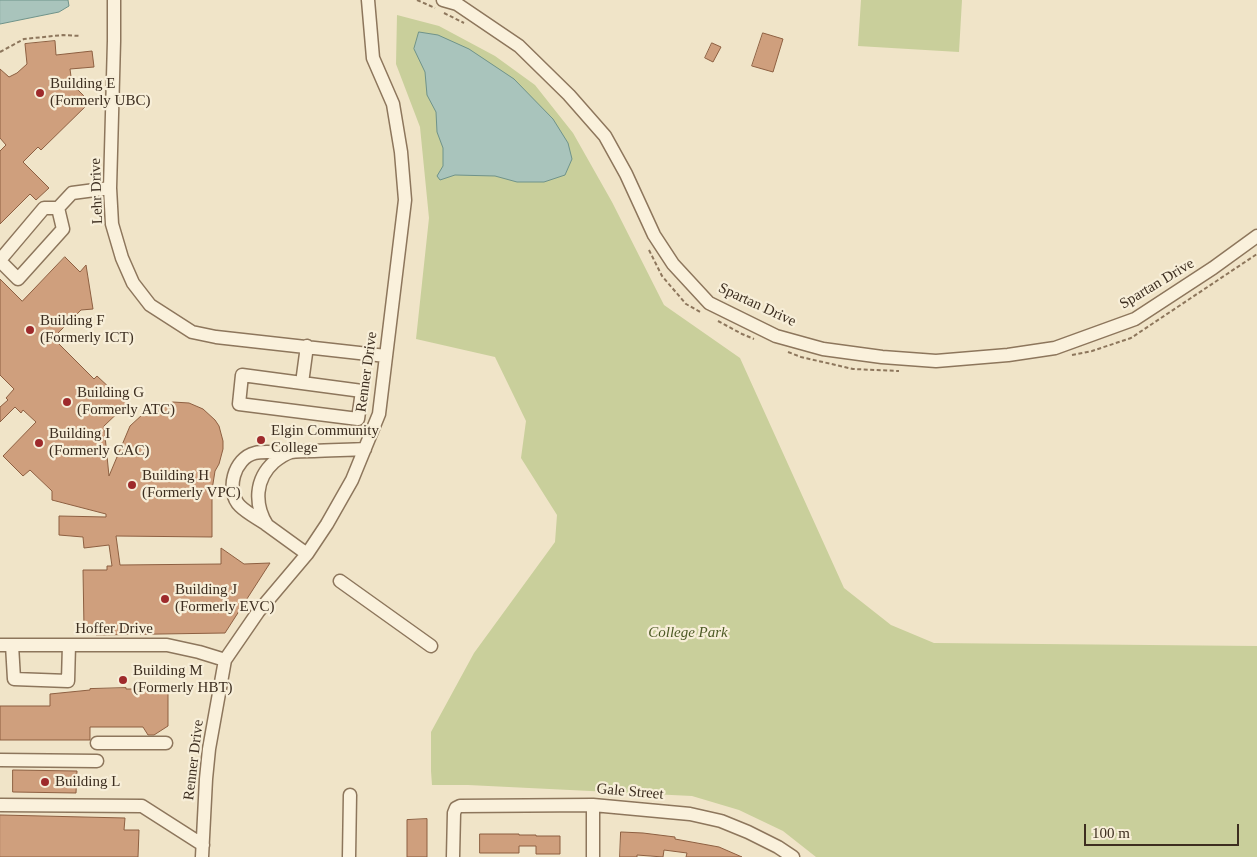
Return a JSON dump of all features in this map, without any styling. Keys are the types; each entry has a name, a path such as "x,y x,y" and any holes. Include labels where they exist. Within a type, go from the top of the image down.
{"street":[{"name":"Lehr Drive","path":"114,0 110,188 112,224 122,258 134,283 150,305 192,332 216,337 386,356"},
{"name":"Renner Drive","path":"202,851 209,750 225,660 258,612 307,554 327,524 352,480 379,414 405,200 402,152 393,104 373,58 368,0"},
{"name":"Spartan Drive","path":"441,7 456,4 519,46 569,95 604,136 626,174 654,235 673,264 709,303 776,336 823,349 882,357 936,361 1008,355 1055,348 1135,319 1214,268 1257,236"},
{"path":"58,208 63,228 18,279 0,261 44,208 58,208 72,193 110,188"},
{"path":"302,383 307,346"},
{"path":"242,375 302,383 362,391 358,419 238,404 242,375"},
{"path":"307,554 240,505 232,488 239,464 254,453 365,449"},
{"path":"267,525 258,503 259,487 271,465 291,452"},
{"path":"340,580 431,646"},
{"path":"6,645 14,679 68,681 69,645"},
{"name":"Hoffer Drive","path":"6,645 167,645 225,660"},
{"path":"97,743 166,743"},
{"path":"0,760 97,761"},
{"path":"349,857 350,795"},
{"path":"0,805 142,806 202,851"},
{"name":"Gale Street","path":"453,857 453,817 456,808 465,805 593,805 690,814 720,821 748,832 778,846 793,857"},
{"path":"593,805 594,857"}],"path":[{"path":"417,0 441,7 469,27"},
{"path":"0,52 24,39 63,35 81,36"},
{"path":"646,245 662,276 686,304 702,313"},
{"path":"1064,356 1092,351 1131,338 1257,254"},
{"path":"718,321 759,341"},
{"path":"784,351 801,357 853,369 898,371"}],"green space":[{"path":"861,0 962,0 959,52 858,46"},
{"name":"College Park","path":"397,15 439,26 495,56 535,85 573,133 612,202 664,305 740,358 844,588 891,625 934,643 1257,646 1257,857 816,857 783,831 739,810 692,796 468,785 432,785 431,732 474,653 555,542 557,515 521,458 526,421 495,357 416,339 429,218 420,127 396,64"}],"water":[{"path":"0,0 68,0 69,6 59,12 0,24"},
{"path":"419,32 438,35 469,49 514,79 553,119 568,143 572,159 565,175 544,182 517,182 495,176 455,175 440,180 437,176 443,166 443,148 437,132 436,112 427,95 425,72 414,49"}],"building":[{"path":"763,33 783,39 773,72 752,66"},
{"name":"Building E (Formerly UBC)","path":"55,41 56,55 92,51 94,67 70,69 72,84 90,102 41,150 38,147 23,162 49,188 36,200 30,194 0,224 0,151 6,145 0,138 0,69 9,77 17,73 27,64 25,44"},
{"path":"712,43 721,47 713,62 705,58"},
{"path":"65,257 80,272 86,265 93,309 81,310 53,338 94,379 97,376 127,404 104,426 109,476 130,426 143,414 173,402 189,403 203,409 219,426 223,449 215,471 212,490 212,537 116,536 120,565 221,564 221,548 244,564 270,563 225,633 96,635 96,628 84,628 83,570 107,570 107,566 112,566 109,545 84,548 83,537 59,535 59,516 106,517 106,514 52,500 52,491 30,470 23,476 3,456 36,422 23,410 21,413 15,407 0,422 0,407 8,400 6,398 14,389 0,375 0,279 22,301"},
{"name":"Building M (Formerly HBT)","path":"90,689 168,689 168,726 154,735 148,735 143,727 90,727 90,740 0,740 0,706 50,706 50,694"},
{"name":"Building L","path":"13,770 77,771 76,793 13,792"},
{"path":"0,815 125,818 124,830 139,830 138,857 0,857"},
{"path":"427,819 427,857 407,857 407,820"},
{"path":"621,832 675,837 675,839 719,847 742,857 686,857 687,853 664,850 663,857 637,855 637,857 620,857"},
{"path":"480,834 560,836 560,854 536,854 536,846 519,846 519,853 480,853"}],"place":[{"name":"Building E (Formerly UBC)","path":"40,93"},
{"name":"Building F (Formerly ICT)","path":"30,330"},
{"name":"Building G (Formerly ATC)","path":"67,402"},
{"name":"Elgin Community College","path":"261,440"},
{"name":"Building I (Formerly CAC)","path":"39,443"},
{"name":"Building H (Formerly VPC)","path":"132,485"},
{"name":"Building J (Formerly EVC)","path":"165,599"},
{"name":"Building M (Formerly HBT)","path":"123,680"},
{"name":"Building L","path":"45,782"}]}
